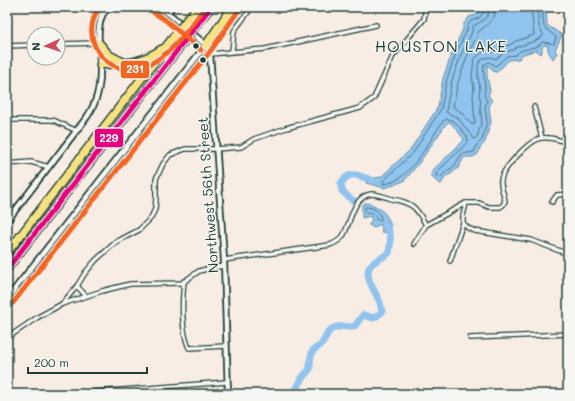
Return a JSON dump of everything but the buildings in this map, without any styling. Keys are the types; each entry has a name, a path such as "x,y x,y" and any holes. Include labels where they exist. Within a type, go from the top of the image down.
{"highway":[{"path":"7,253 197,7"},
{"path":"7,269 211,7"},
{"path":"206,45 232,7"},
{"path":"99,43 109,55 125,64"},
{"path":"100,65 125,64 146,59 167,45"}],"street":[{"path":"7,221 89,115 96,100 100,84 99,26 102,14 110,7"},
{"name":"Northwest 56th Street","path":"158,7 168,13 206,45 210,54 224,260 228,394"},
{"path":"168,13 173,7"},
{"path":"232,51 234,31 252,7"},
{"path":"62,304 77,286 88,268 102,253 123,238 139,230 151,218 156,199 156,179 163,164 170,155 185,148 241,147 254,139 286,128 360,108 374,98 393,56 424,19 426,7"},
{"path":"210,54 265,49 376,25"},
{"path":"66,44 99,43"},
{"path":"7,46 26,45"},
{"path":"7,299 206,45"},
{"path":"534,107 542,138"},
{"path":"7,120 53,120 77,131"},
{"path":"414,244 426,225 466,203 479,204 489,207 500,207 503,205 505,201 500,182 501,176 512,162 534,141 542,138 568,143"},
{"path":"7,164 31,162 49,167"},
{"path":"224,260 330,245 338,241 343,236 355,206 360,200 372,194 404,201 417,210 426,225"},
{"path":"552,202 553,198 557,195 568,194"},
{"path":"450,260 463,223 466,203"},
{"path":"463,223 468,228 475,231 531,240 568,254"},
{"path":"7,338 38,317 62,304 86,296 130,284 158,282 179,283 199,272 224,266"},
{"path":"184,281 183,295 185,338 189,348 226,346"},
{"path":"77,286 86,296"},
{"path":"470,338 568,334"},
{"path":"84,394 227,382"}],"water":[{"name":"HOUSTON LAKE","path":"482,7 547,7 547,25 562,35 555,50 557,53 553,59 548,51 548,46 544,45 542,47 541,54 536,50 521,55 519,59 509,60 497,72 494,72 489,66 487,66 490,91 488,95 492,101 489,107 491,122 485,142 480,148 478,154 473,157 464,157 459,167 451,174 446,176 441,184 436,181 431,174 433,170 464,139 451,123 448,122 419,163 404,181 385,188 366,183 366,179 368,177 381,177 410,150 438,107 443,78 463,29 463,25 469,17 476,15"},
{"path":"366,203 376,206 388,218 391,228 390,233 381,232 382,228 380,224 374,228 369,225 372,220 370,216 362,218 362,205"}],"waterway":[{"path":"355,201 342,191 341,183 345,178 356,175 374,181"},
{"path":"294,394 302,378 310,369 310,360 313,350 321,345 330,330 340,327 354,327 363,315 374,318 382,312 380,302 368,276 368,271 373,263 389,253 390,238 389,231 385,224"}],"transit line":[{"name":"231","path":"100,7 95,15 93,23 92,31 95,47 106,60 114,66 124,70 146,66 164,55 172,48 202,11"},
{"name":"229","path":"7,269 211,7"},
{"name":"231","path":"13,303 212,49 238,11"},
{"name":"231","path":"154,13 164,19 201,50"}],"district":[{"name":"HOUSTON LAKE","path":"441,46"}]}
